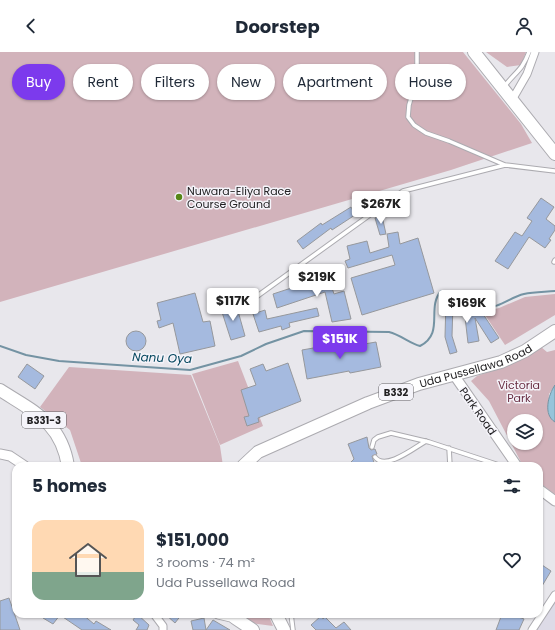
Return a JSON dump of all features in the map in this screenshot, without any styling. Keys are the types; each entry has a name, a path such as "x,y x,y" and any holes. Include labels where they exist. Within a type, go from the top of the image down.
{"main road":[{"path":"475,52 555,154"},
{"name":"Uda Pussellawa Road","path":"247,462 258,452 368,403 419,384 510,359 532,347 555,331"},
{"name":"B331-3","path":"0,390 50,424 59,436 67,462"},
{"path":"237,618 253,630"},
{"path":"278,618 284,630"}],"street":[{"path":"512,100 527,74 535,52"},
{"name":"Park Road","path":"454,375 514,462"},
{"path":"0,454 10,456 19,462"},
{"path":"543,492 555,501"},
{"path":"543,613 555,594"},
{"path":"157,618 163,626 163,630"},
{"path":"279,618 292,630"},
{"path":"532,630 540,618"}],"lane":[{"path":"417,52 416,78 409,105 408,117 414,125 426,133 505,164 555,171"},
{"path":"503,89 511,77 519,72 529,52"},
{"path":"245,305 403,191 505,164"},
{"path":"372,447 374,440 378,437 391,433 426,441 490,462"},
{"path":"375,456 378,461 382,462 396,459 426,441"},
{"path":"449,448 450,462"},
{"path":"291,618 292,630"}],"shaded area":[{"path":"555,602 555,630 537,630 537,629"}],"green space":[{"name":"Nuwara-Eliya Race Course Ground","path":"0,52 463,52 521,124 532,143 451,170 0,302"},
{"path":"486,52 526,52 521,65 507,67"},
{"path":"555,294 555,315 505,345 483,312 499,308 525,297"},
{"name":"Victoria Park","path":"541,347 547,352 555,350 555,385 549,394 548,413 555,422 555,495 543,485 543,462 521,462 515,450 543,450 543,414 507,414 507,435 489,401 471,381 477,376 500,368"},
{"path":"238,361 263,426 220,445 192,374"},
{"path":"69,367 191,375 220,446 222,462 81,462 70,430 40,407"},
{"path":"244,618 270,618 273,626 250,623"}],"water":[{"path":"555,385 555,422 549,415 548,405 550,394"}],"building":[{"path":"541,198 554,207 546,219 555,226 555,230 549,239 551,240 545,248 529,237 508,269 495,261 515,232 522,236 532,221 527,218"},
{"path":"351,207 355,215 332,230 331,228 303,249 297,241 321,223 322,225"},
{"path":"382,216 386,234 380,235 375,218"},
{"path":"398,232 400,244 418,238 434,293 362,315 351,278 395,265 392,255 348,268 345,261 350,259 347,246 367,241 370,253 389,247 387,234"},
{"path":"328,276 334,294 344,291 351,319 332,322 325,292 277,308 273,294"},
{"path":"195,293 203,322 210,321 215,346 180,354 173,323 159,328 157,321 161,320 157,303"},
{"path":"444,298 458,298 481,311 499,338 491,343 475,318 479,341 468,343 465,317 475,315 453,303 452,336 457,352 450,354 445,337 446,299"},
{"path":"236,304 245,336 231,340 221,309"},
{"path":"317,308 319,316 289,323 290,327 282,330 281,326 259,332 253,314 265,310 267,319"},
{"path":"136,331 143,334 146,341 143,348 136,351 129,348 126,341 129,334"},
{"path":"376,342 381,367 307,379 302,350 336,344 336,349"},
{"path":"288,363 301,401 258,418 259,422 247,426 244,417 249,416 241,390 256,385 250,369 263,364 266,371"},
{"path":"27,364 44,376 35,389 18,377"},
{"path":"367,437 369,448 371,450 375,449 377,454 372,456 374,462 351,462 354,459 348,444"},
{"path":"543,566 551,571 543,584"},
{"path":"9,598 12,607 12,618 16,618 20,630 0,630 0,601"},
{"path":"43,618 58,618 53,624"},
{"path":"64,618 87,618 94,624 96,621 111,630 82,630"},
{"path":"134,618 141,618 149,625 147,630 136,630 139,625 133,620"},
{"path":"169,618 179,618 175,623"},
{"path":"204,618 206,630 193,630 191,621"},
{"path":"319,618 326,618 336,628 344,622 351,630 316,630 311,625"},
{"path":"500,618 524,619 519,630 496,630"},
{"path":"213,620 230,630 206,630"}],"waterway":[{"name":"Nanu Oya","path":"0,346 26,355 59,361 190,370 241,356 266,344 304,331 389,332 420,346 427,341 432,334 434,327 435,305 441,291 484,307 500,305 524,294 555,291"}],"place":[{"name":"Nuwara-Eliya Race Course Ground","path":"179,197"}]}
